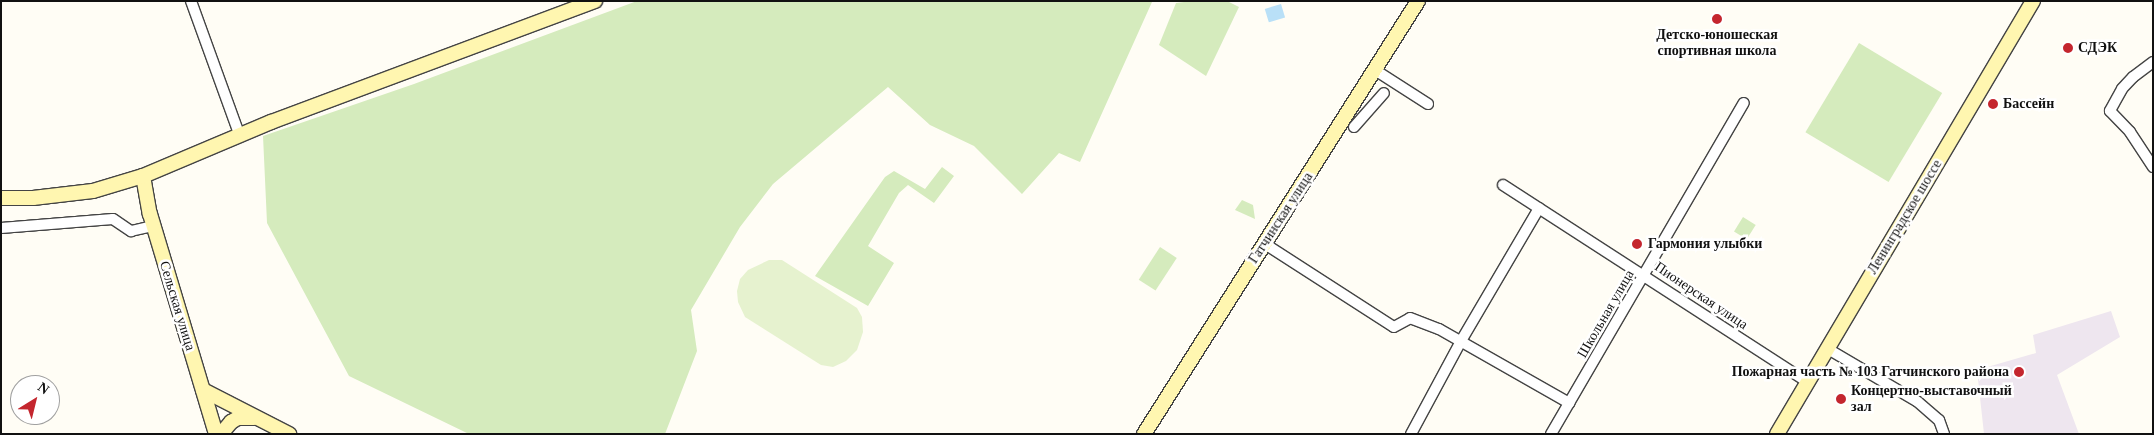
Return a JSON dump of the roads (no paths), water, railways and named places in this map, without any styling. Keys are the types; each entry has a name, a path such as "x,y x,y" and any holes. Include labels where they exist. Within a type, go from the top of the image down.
{"main road":[{"path":"1,198 33,198 93,191 143,176 270,122 595,1"},
{"name":"Гатчинская улица","path":"1144,434 1418,1"},
{"name":"Ленинградское шоссе","path":"1777,434 2033,1"},
{"name":"Сельская улица","path":"143,176 153,226 216,434"},
{"path":"203,390 289,434"},
{"path":"221,434 230,422 238,418 257,419"}],"street":[{"path":"191,1 240,136"},
{"path":"2153,62 2132,77 2122,89 2110,110 2130,132 2153,167"},
{"path":"1375,70 1428,104"},
{"path":"1354,127 1384,93"},
{"name":"Школьная улица","path":"1551,434 1744,103"},
{"name":"Пионерская улица","path":"1503,185 1644,274 1697,311 1808,382"},
{"path":"1411,434 1461,341 1539,208"},
{"path":"1,228 113,219 131,232 153,226"},
{"path":"1265,244 1394,327 1410,318 1439,329 1568,403"},
{"path":"1828,349 1918,402 1939,420 1944,434"}],"water":[{"path":"1281,4 1285,17 1269,22 1265,9"}],"place":[{"name":"Детско-юношеская спортивная школа","path":"1717,19"},
{"name":"СДЭК","path":"2068,48"},
{"name":"Бассейн","path":"1993,104"},
{"name":"Гармония улыбки","path":"1637,244"},
{"name":"Пожарная часть № 103 Гатчинского района","path":"2019,372"},
{"name":"Концертно-выставочный зал","path":"1841,399"}]}
